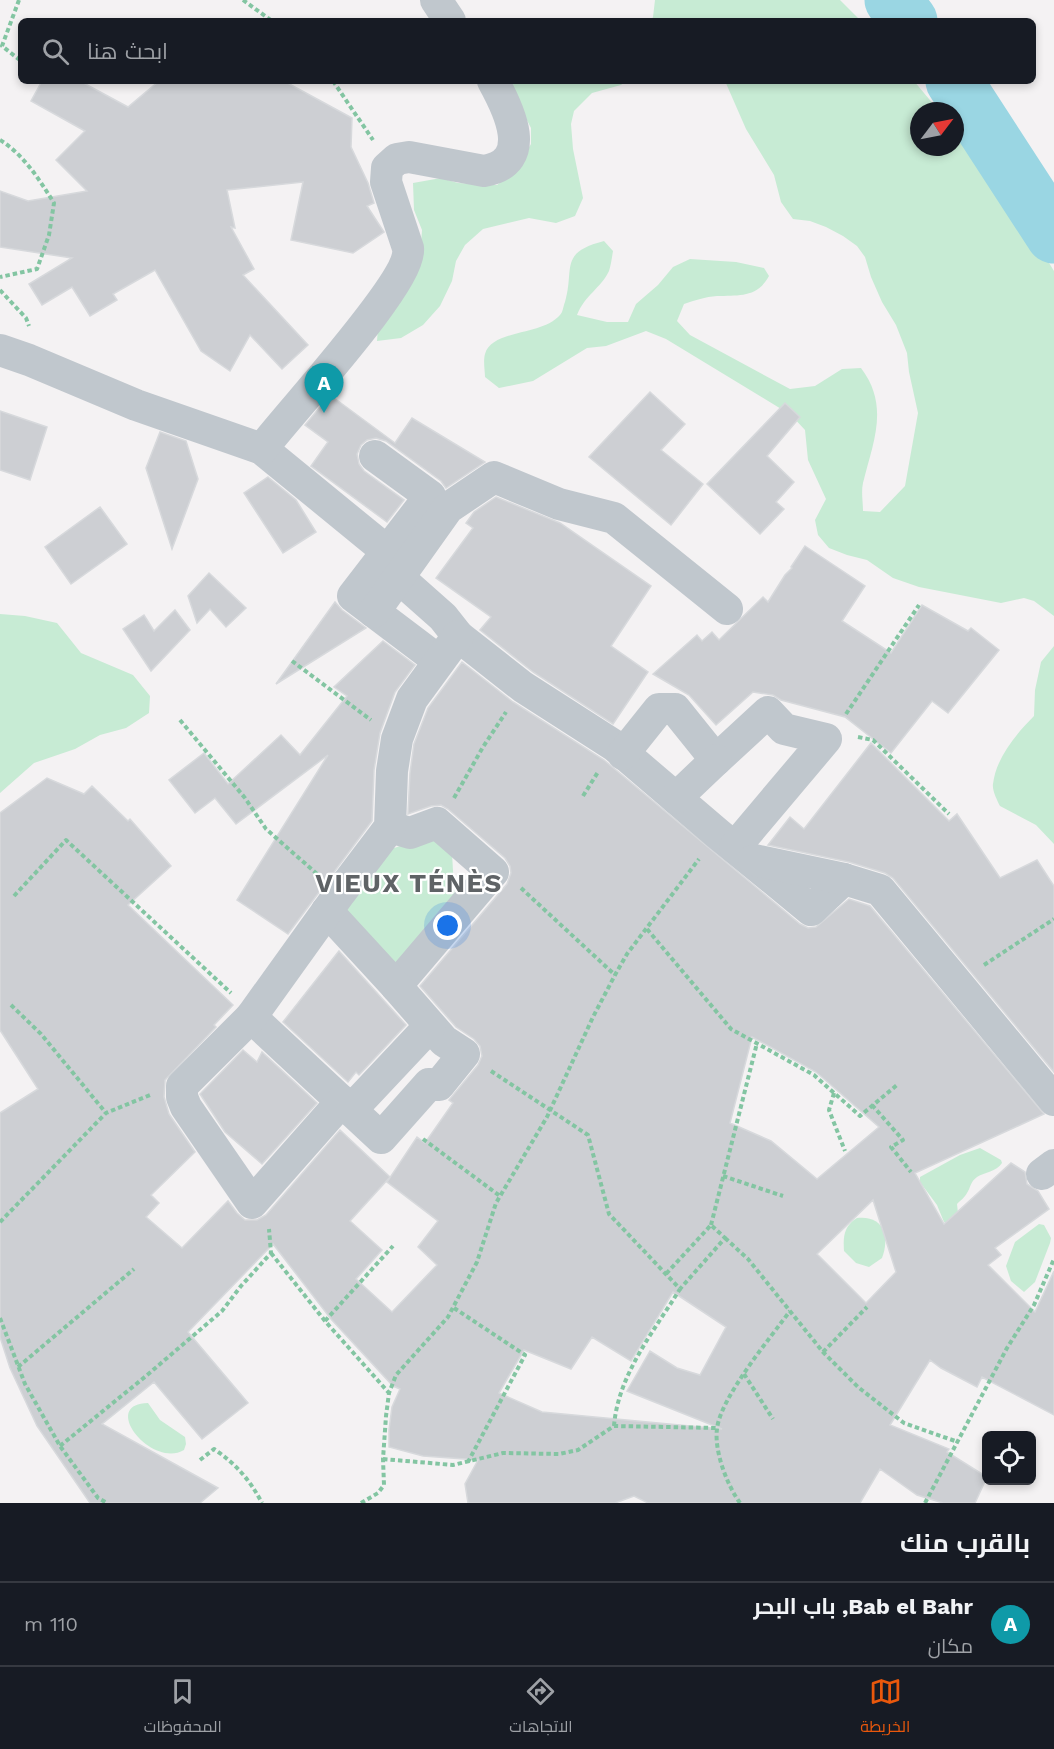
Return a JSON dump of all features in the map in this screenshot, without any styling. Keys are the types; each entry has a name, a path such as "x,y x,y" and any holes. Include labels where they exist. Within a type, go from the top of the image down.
{"street":[{"path":"436,0 448,18"},
{"path":"262,449 365,327 405,266 409,254 408,248 386,182 387,168 398,159 409,158 484,171 503,165 514,146 514,130 493,84"},
{"path":"0,350 136,405 262,449 394,565 458,636 524,687 615,746 734,847 880,890 1054,1100"},
{"path":"375,456 439,502"},
{"path":"439,661 353,596 394,565 439,502 494,477 559,504 614,518 727,609"},
{"path":"430,1026 347,1105 252,1203 186,1107 182,1097 182,1086 252,1015 390,827 392,771 397,739 412,699 458,636"},
{"path":"623,754 659,709 675,709 716,760"},
{"path":"676,798 768,712 784,729 826,739 734,847"},
{"path":"390,827 410,833 437,823 493,872 396,986"},
{"path":"252,1015 381,1138 429,1084 439,1085 464,1054 444,1041 430,1026 396,986 334,902"}],"path":[{"path":"18,59 2,46 19,0"},
{"path":"243,0 268,18"},
{"path":"335,84 378,149 387,168"},
{"path":"0,140 10,146 33,170 54,202 49,235 37,269 0,277"},
{"path":"846,714 919,605"},
{"path":"292,661 397,739"},
{"path":"437,823 463,785 483,747 524,687"},
{"path":"180,720 245,798 266,829 300,861 334,902"},
{"path":"849,731 857,737 873,740 949,814"},
{"path":"14,896 66,840 252,1015"},
{"path":"361,1503 378,1493 384,1485 383,1459 389,1393 396,1375 448,1317 453,1308 477,1262 496,1203 547,1117 615,975 627,954 647,929 734,847"},
{"path":"493,872 506,875 615,975"},
{"path":"957,982 1054,919"},
{"path":"647,929 731,1029 814,1075 860,1116 897,1084"},
{"path":"11,1005 40,1034 106,1113"},
{"path":"665,1275 711,1224 757,1043"},
{"path":"464,1054 588,1135 609,1214 680,1289"},
{"path":"0,1222 106,1113 165,1087 174,1084 182,1086"},
{"path":"834,1093 829,1110 845,1151"},
{"path":"873,1105 903,1140 891,1147 911,1172"},
{"path":"396,1119 500,1196"},
{"path":"723,1176 783,1196"},
{"path":"252,1203 269,1229 271,1253 325,1321 389,1393"},
{"path":"711,1224 748,1259 823,1352 858,1387 904,1423 958,1442"},
{"path":"614,1426 616,1407 632,1367 680,1289 725,1238"},
{"path":"325,1321 393,1246"},
{"path":"60,1446 222,1311 271,1253"},
{"path":"925,1503 1007,1348 1034,1305 1054,1259"},
{"path":"18,1367 134,1269"},
{"path":"823,1352 867,1307"},
{"path":"453,1308 525,1355 468,1462"},
{"path":"740,1503 718,1456 717,1428 727,1401 790,1311"},
{"path":"0,1318 25,1383 60,1446 98,1498 107,1503"},
{"path":"744,1374 773,1419"},
{"path":"383,1459 453,1465 503,1453 559,1454 578,1450 614,1426 717,1428"},
{"path":"200,1460 214,1449 223,1455 237,1466 254,1487 262,1503"}],"green space":[{"path":"655,0 840,0 858,18 652,18"},
{"path":"513,84 622,84 592,93 574,111 571,124 573,149 583,198 575,216 556,223 529,218 483,229 465,245 456,261 452,281 440,306 423,325 401,338 377,341 378,328 420,258 422,230 414,210 413,183 441,178 458,183 497,185 516,170 531,144 531,128 513,93"},
{"path":"726,84 916,84 932,102 910,102 910,156 964,156 964,141 1030,232 1054,271 1054,616 1034,601 1024,598 1001,603 919,587 893,578 867,560 829,548 818,535 815,520 826,499 808,460 805,430 791,415 666,339 646,331 606,346 587,348 533,381 499,388 485,377 484,357 489,346 507,336 552,322 561,314 568,290 571,263 580,251 590,246 604,241 613,251 606,277 584,302 577,315 607,322 628,322 636,304 658,285 673,267 690,259 736,262 764,268 769,276 753,292 708,297 684,304 677,321 690,335 790,389 815,386 842,369 861,368 870,382 877,410 877,424 862,486 863,511 880,512 905,486 918,413 907,353 896,325 871,277 865,257 857,246 826,227 810,221 793,219 781,202 774,175 746,129"},
{"path":"0,614 25,616 57,623 81,653 133,675 150,696 149,713 126,728 100,735 75,749 34,763 0,793"},
{"path":"1054,646 1054,844 1036,825 1000,806 993,786 998,765 1003,756 1020,731 1034,716 1035,690 1041,662"},
{"path":"428,836 452,854 455,904 396,973 340,912 383,852"},
{"path":"980,1148 1001,1160 1002,1163 975,1179 957,1204 958,1213 951,1225 944,1222 937,1205 920,1182 920,1177 960,1155"},
{"path":"857,1218 873,1220 883,1229 885,1235 882,1258 869,1267 856,1263 844,1251 845,1232 849,1224"},
{"path":"1039,1224 1044,1225 1051,1238 1050,1243 1035,1282 1024,1292 1011,1281 1006,1266 1015,1242"},
{"path":"148,1403 160,1420 185,1437 184,1450 171,1453 158,1451 136,1434 129,1423 128,1413 134,1406"}],"building":[{"path":"40,84 86,84 128,107 155,84 290,84 352,118 351,147 368,183 374,203 367,206 384,232 353,253 291,240 303,182 227,190 235,228 231,227 254,269 243,275 308,345 282,369 250,335 230,371 201,351 155,270 113,294 117,300 90,316 72,287 42,305 29,284 72,258 0,247 0,191 28,201 87,191 56,160 85,131 31,101"},
{"path":"650,392 685,424 661,450 703,484 671,525 589,457"},
{"path":"330,395 395,443 412,418 485,462 446,488 441,481 386,441 376,438 367,440 361,445 357,454 359,464 364,471 404,500 387,522 311,466 328,442 305,425"},
{"path":"785,403 800,417 767,456 794,482 776,502 784,509 760,534 707,484"},
{"path":"0,411 47,427 30,480 0,470"},
{"path":"160,432 186,441 198,479 172,549 146,468"},
{"path":"268,477 296,500 316,532 283,553 244,493"},
{"path":"496,497 560,523 651,586 611,646 648,672 613,724 533,672 480,630 491,617 436,578 473,528 466,523 474,512"},
{"path":"100,507 127,544 71,584 45,547"},
{"path":"805,546 865,586 842,621 891,653 922,605 968,631 971,628 999,650 948,713 932,701 891,753 845,717 781,700 773,695 753,692 716,725 689,695 653,674 697,635 702,641 712,632 719,640 763,597 768,602"},
{"path":"209,573 246,608 226,627 210,609 197,623 188,596"},
{"path":"335,602 366,628 276,684"},
{"path":"175,610 190,630 151,671 123,629 144,615 154,631"},
{"path":"383,641 415,665 395,692 380,733 374,770 372,821 288,934 237,900 328,755 236,824 215,798 195,813 169,780 204,753 228,784 281,735 300,755 347,696 334,687"},
{"path":"462,662 513,702 604,760 800,924 808,928 816,927 849,899 870,906 1044,1114 915,1173 944,1224 1011,1163 1025,1172 1027,1184 1038,1191 1049,1209 995,1248 1001,1255 988,1265 1035,1312 1054,1271 1054,1415 982,1377 977,1387 930,1360 890,1425 949,1449 947,1452 982,1474 983,1485 975,1503 943,1503 917,1495 880,1469 860,1503 648,1503 634,1496 615,1503 468,1503 465,1484 478,1460 423,1456 389,1447 392,1407 400,1389 393,1386 331,1319 273,1244 188,1332 248,1403 202,1439 154,1382 102,1424 218,1488 200,1503 90,1503 37,1426 10,1368 0,1337 0,1113 38,1089 0,1030 0,813 47,778 84,794 92,786 128,821 130,819 171,866 128,905 233,1005 214,1025 216,1027 165,1080 164,1097 169,1114 195,1152 151,1195 159,1203 146,1217 182,1248 228,1201 245,1220 257,1220 266,1215 340,1130 390,1177 350,1221 382,1250 356,1279 392,1312 437,1265 418,1247 438,1221 387,1182 417,1137 425,1143 453,1103 449,1100 478,1065 482,1056 480,1046 474,1039 456,1027 420,986 507,884 511,873 505,858 448,809 441,805 431,806 408,814 414,744 428,708","holes":["752,1037 816,1072 879,1127 817,1179 771,1141 730,1123","873,1200 896,1272 866,1303 817,1254","673,1292 726,1327 700,1375 677,1368 650,1351 627,1391 722,1429 542,1412 499,1393 524,1350 571,1369 592,1337 631,1361"]},
{"path":"871,743 949,821 957,814 1000,878 1037,860 1054,886 1054,1072 893,878 885,873 849,862 768,845 790,817 804,829"},
{"path":"339,951 406,1025 359,1075 356,1072 348,1082 283,1022"},
{"path":"243,1050 257,1062 262,1052 317,1103 262,1164 225,1132 200,1094"}],"waterway":[{"path":"893,0 907,18"},
{"path":"956,84 1054,235"}],"place":[{"name":"Bab el Bahr, باب البحر","path":"324,413"}],"district":[{"name":"VIEUX TÉNÈS","path":"409,883"}]}
